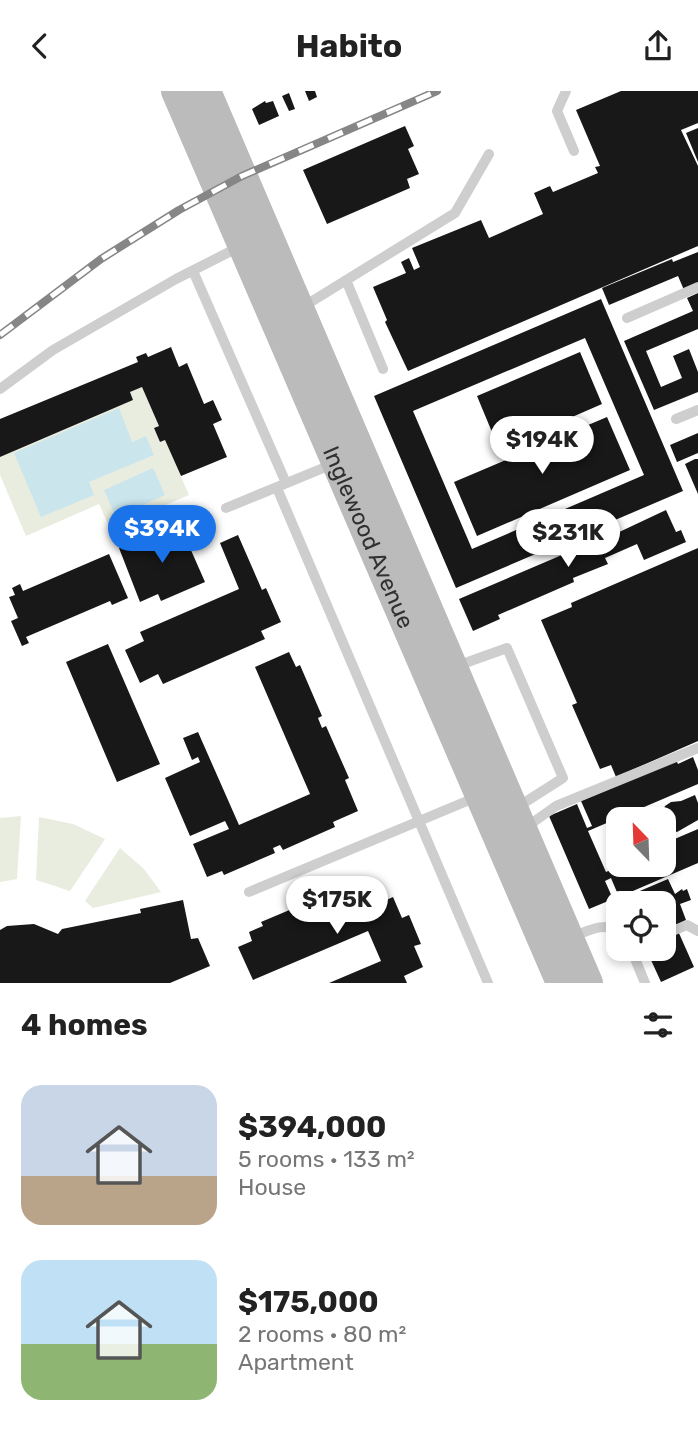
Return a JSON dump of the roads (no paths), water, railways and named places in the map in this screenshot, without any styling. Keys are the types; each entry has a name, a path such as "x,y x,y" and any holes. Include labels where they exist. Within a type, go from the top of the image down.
{"main road":[{"name":"Inglewood Avenue","path":"176,91 336,463 505,805 557,943 588,983"},
{"name":"Inglewood Avenue","path":"206,91 453,667 557,943 561,983"}],"lane":[{"path":"566,91 557,111 574,151"},
{"path":"299,309 455,213 489,154"},
{"path":"0,389 52,350 242,245"},
{"path":"193,271 419,822 488,983"},
{"path":"346,280 383,369"},
{"path":"627,318 698,287"},
{"path":"676,419 698,410"},
{"path":"226,508 336,463"},
{"path":"453,667 507,648 563,778 505,805"},
{"path":"249,892 419,822 505,805 556,806 698,748"},
{"path":"676,930 687,925 698,931"},
{"path":"557,943 606,926"},
{"path":"636,961 645,983"}],"water":[{"path":"119,408 132,442 146,436 154,455 89,482 94,495 41,517 14,453"},
{"path":"153,468 165,495 116,517 104,490"}],"railway":[{"path":"0,335 101,259 179,210 242,176 437,91"}]}
